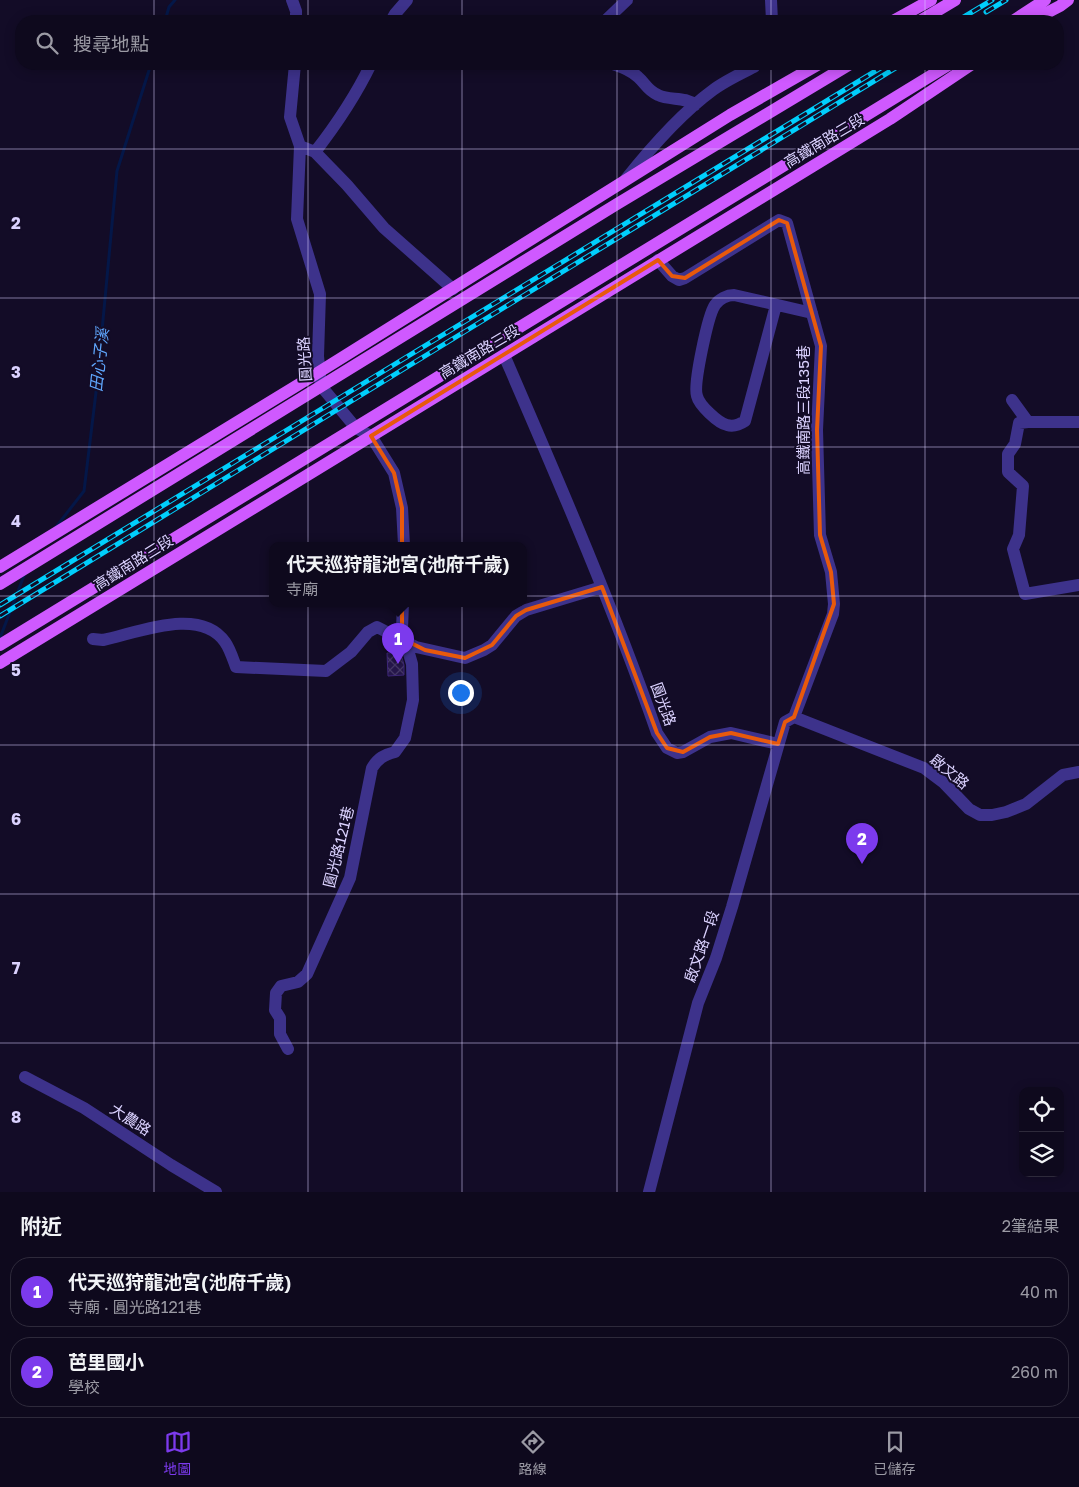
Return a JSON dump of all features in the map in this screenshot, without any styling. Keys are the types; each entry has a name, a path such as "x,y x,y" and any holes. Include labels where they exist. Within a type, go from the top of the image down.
{"main road":[{"path":"904,15 931,0"},
{"path":"930,15 955,0"},
{"path":"1022,15 1045,0"},
{"path":"1040,15 1064,2"},
{"path":"0,567 319,372 730,115 809,70"},
{"path":"0,584 617,204 840,70"},
{"name":"高鐵南路三段","path":"0,645 940,70"},
{"name":"高鐵南路三段","path":"0,664 890,119 963,70"},
{"path":"544,232 617,204"},
{"path":"601,278 658,260"}],"street":[{"path":"292,0 296,15"},
{"path":"394,15 407,0"},
{"path":"611,15 627,0"},
{"path":"771,0 772,15"},
{"name":"圓光路","path":"294,70 290,117 300,146 297,219 320,294 318,356 321,386 356,428 371,436"},
{"path":"315,152 328,136 368,70"},
{"path":"629,70 639,77 648,90 660,96 692,102 695,106"},
{"path":"625,181 644,158 695,106 714,90 749,70"},
{"path":"300,146 315,152 347,185 384,228 453,289"},
{"name":"高鐵南路三段135巷","path":"658,260 672,276 679,280 779,220 787,223 821,346 817,430 820,535 831,572 834,604 833,614 794,717"},
{"path":"776,305 745,421 738,426 727,425 717,420 705,409 697,396 697,378 710,313 716,303 728,295 776,305 812,313"},
{"name":"圓光路","path":"504,355 572,512 632,661 657,733 667,748 677,753 684,752 710,737 731,733 778,744"},
{"path":"1012,400 1028,422"},
{"path":"1079,422 1019,423 1015,444 1008,454 1008,472 1022,486 1019,536 1013,549 1025,594 1079,585"},
{"path":"371,436 394,473 402,508 404,542"},
{"path":"93,639 104,640 170,623 201,625 212,630 226,643 236,667 326,670 351,652 368,632 377,627 425,650 465,658 492,645 516,616 526,610 602,588"},
{"path":"403,607 402,629 406,641"},
{"name":"圓光路121巷","path":"288,1049 280,1034 280,1018 275,1010 276,993 281,986 298,982 307,974 350,878 372,768 377,760 395,752 405,738 413,700 412,664 406,641"},
{"name":"啟文路一段","path":"649,1192 698,1003 716,958 732,907 785,722 794,717"},
{"name":"啟文路","path":"794,717 924,768 944,783 969,808 980,814 992,815 1006,812 1026,804 1063,775 1079,772"},
{"name":"大農路","path":"25,1078 84,1108 216,1192"}],"highlighted area":[{"path":"779,220 787,223 821,346 817,430 820,535 831,572 834,604 794,717 785,722 778,744 731,733 710,737 683,752 667,748 657,733 602,587 526,610 516,616 492,645 465,658 425,650 407,641 402,629 402,508 394,473 371,436 658,260 672,276 685,278"}],"building":[{"path":"391,645 399,647 404,665 404,675 388,676 387,653 392,653"}],"waterway":[{"name":"田心子溪","path":"167,15 169,7 175,0"},
{"name":"田心子溪","path":"56,527 84,491 97,384 117,171 149,70"},
{"name":"田心子溪","path":"0,638 25,573"}],"railway":[{"path":"967,15 992,0"},
{"path":"986,12 1006,0"},
{"path":"0,605 877,70"},
{"path":"0,616 892,70"}],"place":[{"name":"代天巡狩龍池宮(池府千歲)","path":"398,664"},
{"name":"芭里國小","path":"862,864"}]}
